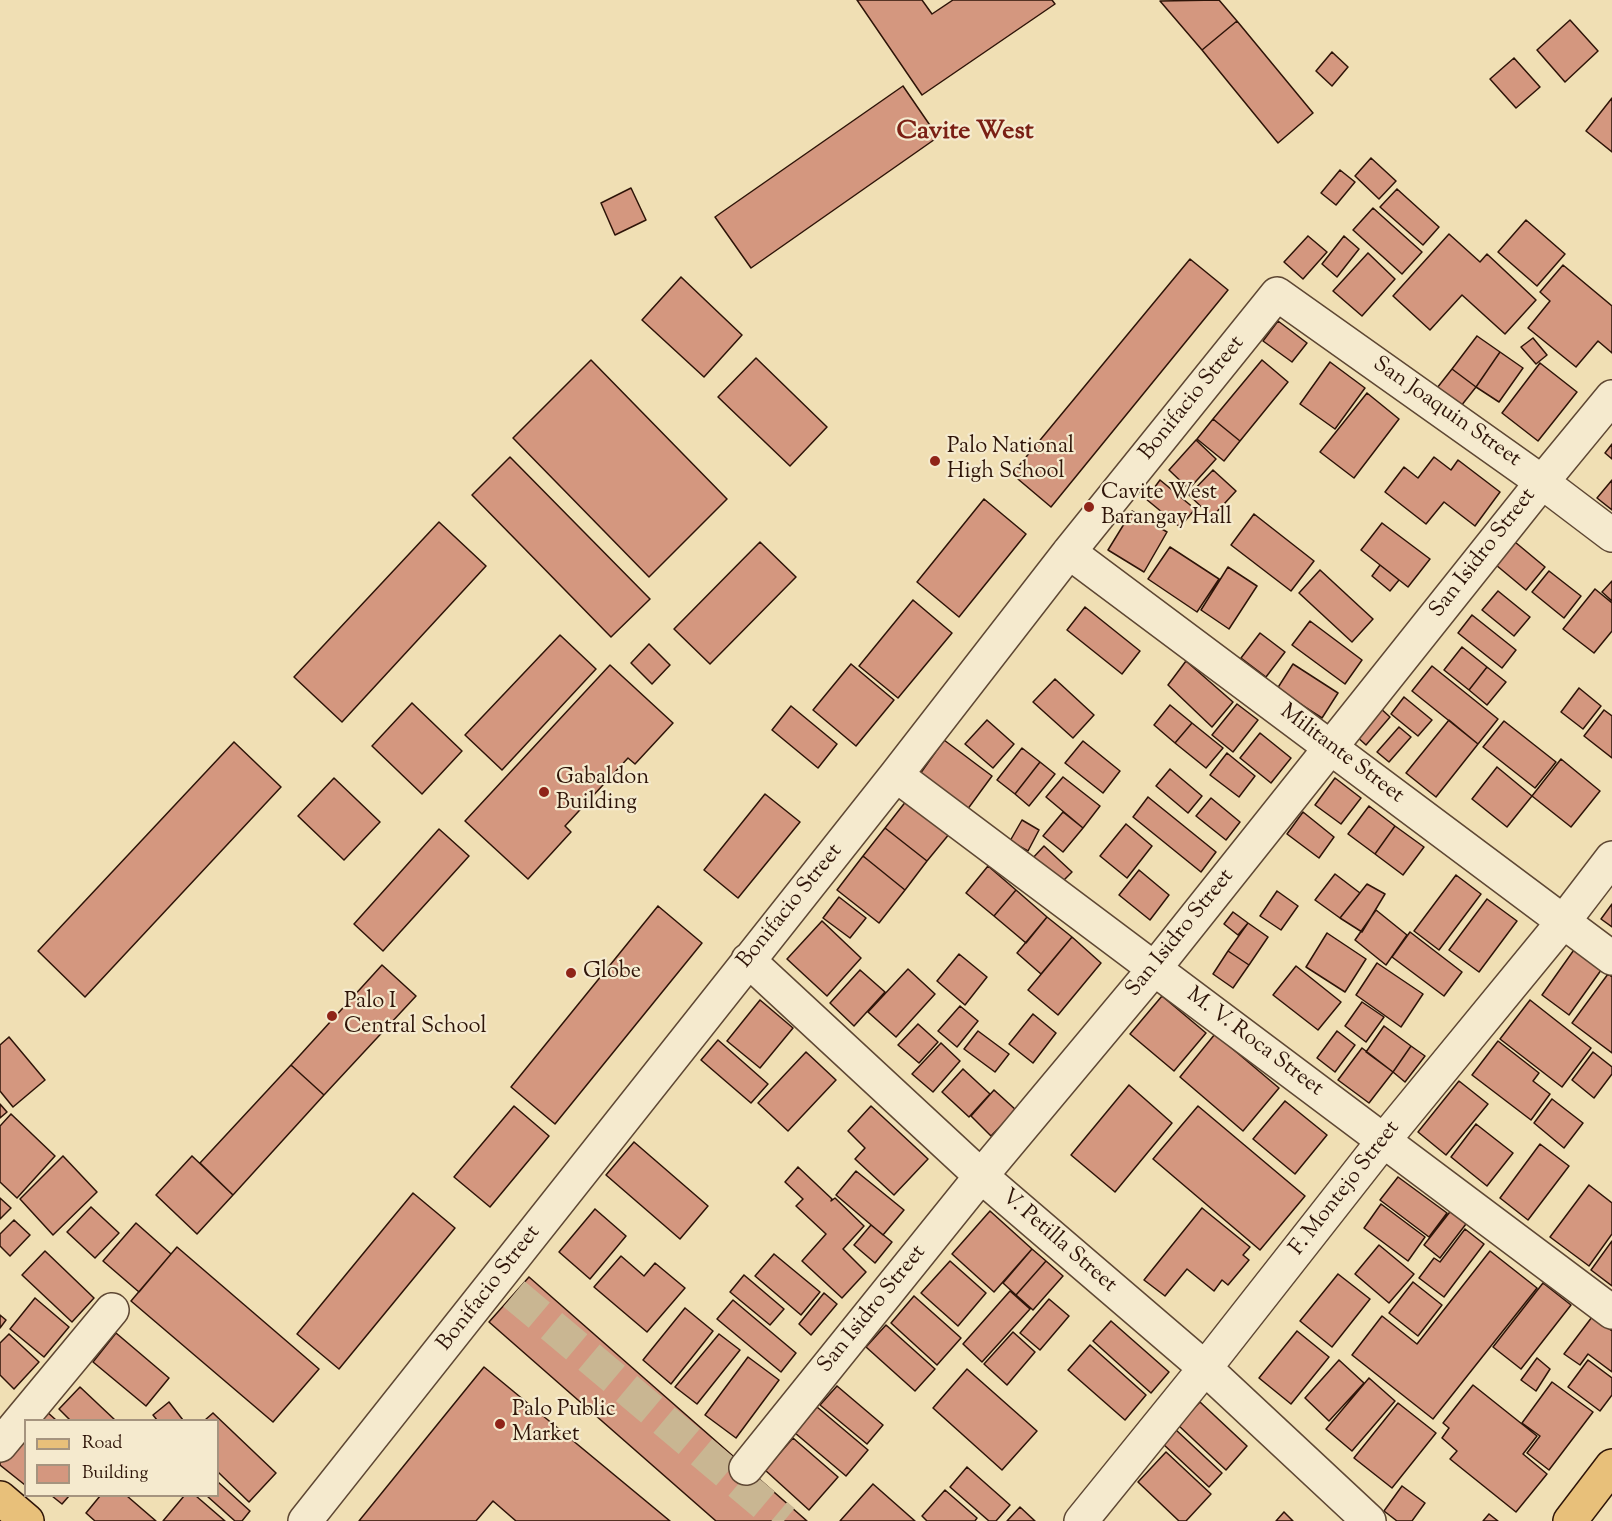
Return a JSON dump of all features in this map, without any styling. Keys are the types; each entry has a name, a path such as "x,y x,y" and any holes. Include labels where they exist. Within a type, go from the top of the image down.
{"main road":[{"path":"1570,1521 1612,1466"},
{"path":"0,1498 27,1521"}],"street":[{"name":"San Joaquin Street","path":"1277,294 1542,482 1612,535"},
{"name":"Bonifacio Street","path":"306,1521 506,1287 748,960 896,775 1069,552 1277,294"},
{"name":"San Isidro Street","path":"747,1468 981,1176 1154,969 1612,397"},
{"name":"Militante Street","path":"1069,552 1612,958"},
{"name":"M. V. Roca Street","path":"896,775 1612,1312"},
{"name":"F. Montejo Street","path":"1081,1521 1612,858"},
{"name":"V. Petilla Street","path":"748,960 981,1176 1205,1368 1369,1521"},
{"path":"0,1445 112,1310"}],"building":[{"path":"857,0 922,0 932,14 953,0 1052,0 1055,4 922,95"},
{"path":"1219,0 1237,21 1202,50 1160,1"},
{"path":"1570,20 1598,51 1565,82 1537,50"},
{"path":"1237,21 1313,113 1278,143 1202,50"},
{"path":"1332,52 1348,67 1332,86 1316,71"},
{"path":"1514,58 1540,87 1516,108 1490,79"},
{"path":"903,86 938,137 751,268 715,217"},
{"path":"1612,98 1612,152 1586,131"},
{"path":"1371,158 1396,181 1379,199 1355,176"},
{"path":"1340,170 1355,182 1336,205 1321,193"},
{"path":"631,188 646,220 615,235 601,203"},
{"path":"1397,189 1439,227 1423,245 1380,207"},
{"path":"1373,208 1422,252 1402,274 1353,230"},
{"path":"1526,220 1565,254 1537,286 1498,252"},
{"path":"1449,234 1480,262 1487,254 1536,300 1505,334 1462,295 1430,330 1393,296"},
{"path":"1308,236 1327,252 1303,279 1284,262"},
{"path":"1344,236 1359,249 1337,277 1322,264"},
{"path":"1368,253 1395,279 1362,316 1333,291"},
{"path":"1190,259 1228,290 1051,507 1012,474"},
{"path":"1563,265 1612,306 1612,353 1598,341 1576,367 1528,328 1550,301 1540,292"},
{"path":"681,277 742,335 704,377 642,320"},
{"path":"1278,321 1307,343 1292,362 1263,341"},
{"path":"1477,336 1500,352 1476,387 1452,369"},
{"path":"1533,338 1547,355 1536,364 1521,347"},
{"path":"1500,352 1523,368 1499,402 1476,387"},
{"path":"756,358 827,427 790,466 718,397"},
{"path":"591,360 727,499 649,577 513,438"},
{"path":"1262,360 1288,382 1240,441 1213,419"},
{"path":"1330,362 1365,388 1335,429 1300,404"},
{"path":"1540,363 1577,392 1538,441 1502,413"},
{"path":"1452,369 1476,387 1461,406 1437,388"},
{"path":"1367,393 1399,419 1354,478 1320,452"},
{"path":"1213,419 1240,441 1224,461 1197,439"},
{"path":"1196,440 1216,459 1189,489 1169,470"},
{"path":"1612,444 1612,459 1605,453"},
{"path":"510,457 650,599 611,637 472,495"},
{"path":"1434,457 1451,470 1458,460 1500,492 1475,526 1444,502 1426,524 1385,492 1404,467 1418,478"},
{"path":"1213,470 1236,491 1212,517 1189,495"},
{"path":"1160,480 1195,509 1180,527 1146,499"},
{"path":"1612,480 1612,510 1597,498"},
{"path":"984,499 1026,534 959,617 917,582"},
{"path":"1132,511 1167,532 1144,572 1108,550"},
{"path":"1254,514 1314,561 1291,591 1231,545"},
{"path":"439,522 486,566 342,722 294,677"},
{"path":"1382,523 1430,559 1408,587 1361,550"},
{"path":"760,542 796,577 710,664 674,629"},
{"path":"1515,542 1545,567 1526,590 1496,565"},
{"path":"1170,547 1219,579 1197,612 1148,579"},
{"path":"1380,565 1399,580 1390,591 1372,576"},
{"path":"1228,567 1257,586 1229,629 1201,610"},
{"path":"1320,570 1373,619 1352,642 1299,593"},
{"path":"1549,571 1581,596 1564,618 1532,592"},
{"path":"1612,581 1612,601 1602,592"},
{"path":"1595,589 1612,603 1612,631 1594,653 1563,629"},
{"path":"1498,591 1530,617 1514,636 1482,610"},
{"path":"913,600 952,633 898,698 859,666"},
{"path":"1085,607 1140,651 1122,674 1067,630"},
{"path":"1472,615 1516,650 1502,668 1458,633"},
{"path":"1310,621 1362,660 1345,684 1292,645"},
{"path":"1260,633 1285,652 1266,677 1241,658"},
{"path":"560,635 596,669 502,770 465,735"},
{"path":"649,644 670,665 652,684 631,663"},
{"path":"1462,647 1487,667 1469,690 1444,670"},
{"path":"1186,661 1233,702 1212,727 1168,685"},
{"path":"851,664 894,700 856,746 813,710"},
{"path":"1293,664 1338,693 1322,718 1277,689"},
{"name":"Gabaldon Building","path":"610,665 673,723 635,764 628,758 565,826 571,832 528,879 465,821"},
{"path":"1432,666 1498,719 1478,744 1412,691"},
{"path":"1487,667 1506,682 1487,705 1469,690"},
{"path":"1055,679 1094,715 1073,738 1033,702"},
{"path":"1579,688 1601,706 1583,729 1561,712"},
{"path":"1404,697 1432,720 1418,736 1391,714"},
{"path":"412,703 462,751 422,794 372,746"},
{"path":"1237,704 1258,720 1233,752 1212,735"},
{"path":"1170,705 1192,723 1175,743 1154,725"},
{"path":"791,706 837,744 818,768 772,730"},
{"path":"1379,707 1390,717 1366,745 1355,735"},
{"path":"1604,710 1612,716 1612,758 1584,736"},
{"path":"987,720 1014,744 993,768 965,744"},
{"path":"1449,720 1478,744 1436,797 1406,773"},
{"path":"1504,721 1556,762 1535,788 1483,747"},
{"path":"1192,723 1223,748 1206,768 1175,743"},
{"path":"1399,727 1411,737 1389,762 1377,752"},
{"path":"1260,733 1291,758 1271,783 1240,758"},
{"path":"944,740 992,776 967,810 920,774"},
{"path":"1083,741 1120,771 1103,793 1065,763"},
{"path":"234,742 281,787 85,997 38,951"},
{"path":"1022,748 1040,762 1015,794 997,780"},
{"path":"1227,753 1255,776 1239,797 1210,775"},
{"path":"1561,759 1600,791 1571,827 1532,796"},
{"path":"1040,762 1055,774 1029,806 1015,794"},
{"path":"1497,767 1532,796 1507,827 1472,799"},
{"path":"1170,769 1202,796 1188,813 1156,786"},
{"path":"1063,777 1100,806 1083,828 1046,797"},
{"path":"334,778 380,822 344,860 298,816"},
{"path":"1335,778 1361,798 1341,824 1315,805"},
{"path":"765,794 800,822 738,898 704,870"},
{"path":"1148,797 1216,852 1201,872 1133,817"},
{"path":"1211,798 1240,822 1226,840 1196,816"},
{"path":"907,800 950,833 927,861 885,828"},
{"path":"1369,806 1395,826 1375,854 1348,834"},
{"path":"1063,812 1083,828 1063,852 1043,836"},
{"path":"1303,812 1334,837 1319,858 1287,834"},
{"path":"1022,820 1039,830 1028,851 1010,841"},
{"path":"1126,824 1152,846 1127,878 1100,856"},
{"path":"1395,826 1424,847 1403,875 1375,854"},
{"path":"885,828 927,861 905,890 863,856"},
{"path":"439,829 469,856 383,951 354,924"},
{"path":"1044,846 1072,872 1059,885 1031,860"},
{"path":"863,856 905,890 879,923 837,890"},
{"path":"988,866 1016,890 994,916 966,893"},
{"path":"1139,870 1169,895 1150,920 1119,895"},
{"path":"1335,874 1360,893 1340,918 1315,900"},
{"path":"1456,875 1481,894 1439,950 1414,931"},
{"path":"1367,884 1385,894 1362,932 1340,918"},
{"path":"1016,890 1047,917 1026,943 994,916"},
{"path":"1277,891 1298,906 1281,930 1260,916"},
{"path":"839,897 866,918 850,938 823,918"},
{"path":"1487,899 1517,921 1479,972 1449,950"},
{"path":"1612,904 1612,927 1601,919"},
{"path":"658,906 702,943 555,1124 511,1087"},
{"path":"1376,910 1407,935 1386,965 1355,940"},
{"path":"1233,912 1248,923 1238,935 1224,924"},
{"path":"1047,917 1072,937 1041,974 1017,953"},
{"path":"822,921 861,958 827,996 787,959"},
{"path":"1248,923 1268,937 1249,965 1228,951"},
{"path":"1410,932 1462,972 1444,996 1392,957"},
{"path":"1327,933 1366,959 1345,992 1306,967"},
{"path":"1072,937 1101,963 1058,1015 1028,990"},
{"path":"1576,947 1604,966 1569,1015 1542,995"},
{"path":"1228,951 1249,965 1233,988 1213,974"},
{"path":"959,954 987,977 965,1005 937,981"},
{"path":"1377,963 1423,994 1401,1027 1356,995"},
{"path":"382,965 416,996 324,1095 291,1065"},
{"path":"1296,966 1341,1002 1318,1030 1273,995"},
{"path":"908,969 935,994 896,1037 868,1012"},
{"path":"860,970 885,992 854,1026 830,1003"},
{"path":"1608,974 1612,977 1612,1053 1572,1023"},
{"path":"1162,996 1206,1033 1174,1071 1130,1034"},
{"path":"760,1000 793,1028 760,1068 727,1041"},
{"path":"1530,1000 1591,1048 1562,1087 1500,1039"},
{"path":"1362,1002 1384,1017 1366,1042 1345,1026"},
{"path":"960,1006 978,1021 957,1047 938,1031"},
{"path":"1033,1014 1056,1033 1033,1063 1009,1044"},
{"path":"918,1024 938,1042 919,1063 898,1045"},
{"path":"1384,1026 1411,1046 1393,1072 1366,1052"},
{"path":"978,1031 1009,1054 995,1072 964,1049"},
{"path":"1337,1031 1355,1045 1335,1072 1317,1058"},
{"path":"1215,1034 1279,1088 1243,1131 1180,1077"},
{"path":"9,1037 45,1080 13,1107 0,1091 0,1045"},
{"path":"718,1040 768,1084 751,1103 701,1060"},
{"path":"1498,1041 1539,1073 1533,1081 1550,1094 1531,1120 1472,1075"},
{"path":"941,1043 960,1061 933,1092 912,1074"},
{"path":"1411,1046 1425,1056 1405,1082 1393,1072"},
{"path":"1362,1048 1393,1072 1369,1103 1338,1080"},
{"path":"806,1052 836,1080 788,1131 758,1103"},
{"path":"1593,1052 1612,1067 1612,1074 1594,1098 1572,1080"},
{"path":"291,1065 324,1095 233,1195 200,1163"},
{"path":"963,1069 990,1094 969,1117 942,1092"},
{"path":"1459,1081 1488,1104 1446,1155 1418,1132"},
{"path":"1129,1085 1172,1123 1115,1192 1071,1155"},
{"path":"994,1090 1016,1110 991,1136 971,1116"},
{"path":"1552,1099 1583,1123 1564,1148 1534,1123"},
{"path":"1285,1101 1327,1135 1295,1174 1253,1139"},
{"path":"0,1104 7,1112 0,1118"},
{"path":"514,1106 549,1136 490,1207 454,1177"},
{"path":"871,1106 928,1159 894,1195 855,1159 865,1148 848,1131"},
{"path":"1198,1106 1305,1196 1260,1250 1153,1159"},
{"path":"11,1114 55,1156 17,1198 0,1182 0,1126"},
{"path":"1476,1124 1513,1153 1487,1186 1451,1157"},
{"path":"634,1142 708,1206 680,1239 606,1175"},
{"path":"1540,1144 1569,1166 1528,1220 1500,1198"},
{"path":"63,1156 97,1192 53,1235 20,1199"},
{"path":"192,1156 233,1195 197,1234 156,1195"},
{"path":"798,1167 832,1199 831,1201 835,1198 864,1226 843,1249 866,1272 842,1298 802,1261 826,1234 796,1206 803,1199 785,1182"},
{"path":"856,1171 904,1210 883,1235 836,1195"},
{"path":"1398,1177 1447,1213 1429,1237 1380,1200"},
{"path":"1589,1185 1612,1203 1612,1234 1589,1266 1550,1237"},
{"path":"413,1193 455,1228 339,1369 297,1334"},
{"path":"0,1198 11,1208 0,1219"},
{"path":"1381,1204 1425,1237 1408,1261 1364,1228"},
{"path":"91,1207 119,1233 95,1258 67,1232"},
{"path":"1202,1208 1250,1247 1243,1255 1249,1260 1228,1285 1222,1280 1214,1291 1187,1269 1165,1296 1144,1280"},
{"path":"1453,1208 1469,1220 1440,1258 1424,1245"},
{"path":"595,1209 626,1236 590,1279 559,1252"},
{"path":"990,1211 1032,1249 994,1292 952,1254"},
{"path":"14,1220 30,1235 10,1256 0,1246 0,1234"},
{"path":"136,1223 171,1254 139,1292 103,1261"},
{"path":"871,1225 892,1242 875,1263 854,1245"},
{"path":"1465,1229 1484,1244 1444,1297 1419,1278 1434,1258 1440,1262"},
{"path":"1612,1241 1612,1286 1591,1270"},
{"path":"1379,1245 1414,1274 1389,1303 1355,1274"},
{"path":"177,1247 319,1369 273,1422 131,1301"},
{"path":"1032,1249 1046,1261 1016,1295 1003,1283"},
{"path":"45,1251 94,1298 72,1322 22,1275"},
{"path":"1490,1251 1537,1288 1433,1419 1352,1355 1382,1316 1417,1344"},
{"path":"774,1254 820,1292 801,1315 755,1276"},
{"path":"621,1256 644,1276 655,1263 685,1288 647,1332 594,1287"},
{"path":"950,1261 986,1293 958,1326 921,1293"},
{"path":"1046,1261 1063,1276 1033,1310 1016,1295"},
{"path":"1338,1274 1370,1299 1332,1347 1300,1321"},
{"path":"744,1275 784,1309 770,1325 730,1292"},
{"path":"529,1277 807,1521 716,1521 489,1322"},
{"path":"1413,1282 1442,1305 1418,1336 1389,1313"},
{"path":"1543,1283 1571,1305 1521,1369 1493,1347"},
{"path":"1010,1291 1030,1309 982,1362 963,1344"},
{"path":"824,1293 837,1304 811,1335 799,1324"},
{"path":"914,1296 961,1338 937,1365 891,1323"},
{"path":"35,1298 69,1327 44,1357 10,1329"},
{"path":"1049,1299 1069,1316 1040,1350 1020,1333"},
{"path":"733,1300 796,1353 781,1372 717,1319"},
{"path":"685,1308 713,1331 671,1384 643,1360"},
{"path":"0,1315 6,1320 0,1328"},
{"path":"1592,1317 1612,1331 1612,1372 1588,1354 1580,1365 1564,1354"},
{"path":"1111,1321 1169,1372 1151,1393 1093,1341"},
{"path":"886,1325 935,1369 915,1391 866,1347"},
{"path":"1297,1331 1329,1357 1291,1404 1259,1378"},
{"path":"1013,1332 1035,1352 1007,1385 984,1364"},
{"path":"116,1333 169,1378 146,1406 93,1362"},
{"path":"9,1334 39,1362 14,1389 0,1375 0,1343"},
{"path":"719,1334 740,1350 697,1404 675,1387"},
{"path":"1090,1345 1146,1395 1125,1420 1068,1370"},
{"path":"748,1357 779,1380 736,1438 705,1415"},
{"path":"1537,1358 1550,1369 1536,1391 1521,1380"},
{"path":"1339,1360 1364,1383 1329,1421 1305,1398"},
{"path":"1588,1360 1612,1378 1612,1395 1600,1411 1568,1387"},
{"name":"Palo Public Market","path":"484,1367 670,1521 516,1521 493,1501 476,1521 359,1521"},
{"path":"967,1369 1037,1431 1002,1470 933,1408"},
{"path":"1369,1378 1395,1401 1352,1451 1326,1429"},
{"path":"1552,1382 1593,1412 1549,1470 1527,1453 1540,1436 1522,1423"},
{"path":"1473,1385 1537,1436 1523,1454 1547,1474 1516,1512 1450,1459 1457,1451 1442,1438 1449,1428 1443,1423"},
{"path":"837,1386 883,1425 867,1444 820,1405"},
{"path":"80,1387 114,1419 69,1419 59,1409"},
{"path":"169,1402 182,1419 156,1419 153,1415"},
{"path":"1200,1402 1247,1446 1226,1470 1178,1425"},
{"path":"1398,1403 1436,1433 1392,1488 1354,1458"},
{"path":"817,1407 868,1450 846,1476 795,1433"},
{"path":"46,1411 55,1419 38,1419"},
{"path":"213,1413 276,1473 249,1502 219,1473 219,1419 206,1419"},
{"path":"1175,1429 1222,1473 1209,1487 1162,1443"},
{"path":"17,1436 24,1441 24,1484 0,1465 0,1459"},
{"path":"793,1438 838,1477 809,1510 765,1470"},
{"path":"1166,1452 1211,1494 1186,1521 1179,1521 1138,1482"},
{"path":"967,1467 1010,1505 996,1521 989,1521 950,1487"},
{"path":"219,1483 250,1511 242,1521 235,1521 208,1497 219,1497"},
{"path":"873,1484 915,1521 840,1521"},
{"path":"1402,1486 1425,1503 1412,1521 1397,1521 1384,1511"},
{"path":"945,1490 977,1518 975,1521 927,1521 922,1516"},
{"path":"53,1497 68,1497 62,1504"},
{"path":"99,1497 128,1497 156,1521 95,1521 86,1513"},
{"path":"183,1497 197,1497 225,1521 163,1521"},
{"path":"1020,1507 1035,1521 1007,1521"},
{"path":"1284,1512 1293,1521 1276,1521"},
{"path":"1489,1514 1498,1521 1483,1521"}],"tunnel":[{"path":"514,1294 784,1521"}],"place":[{"name":"Palo National High School","path":"935,461"},
{"name":"Cavite West Barangay Hall","path":"1089,507"},
{"name":"Gabaldon Building","path":"544,792"},
{"name":"Globe","path":"571,973"},
{"name":"Palo I Central School","path":"332,1016"},
{"name":"Palo Public Market","path":"500,1424"}],"district":[{"name":"Cavite West","path":"965,134"}]}
